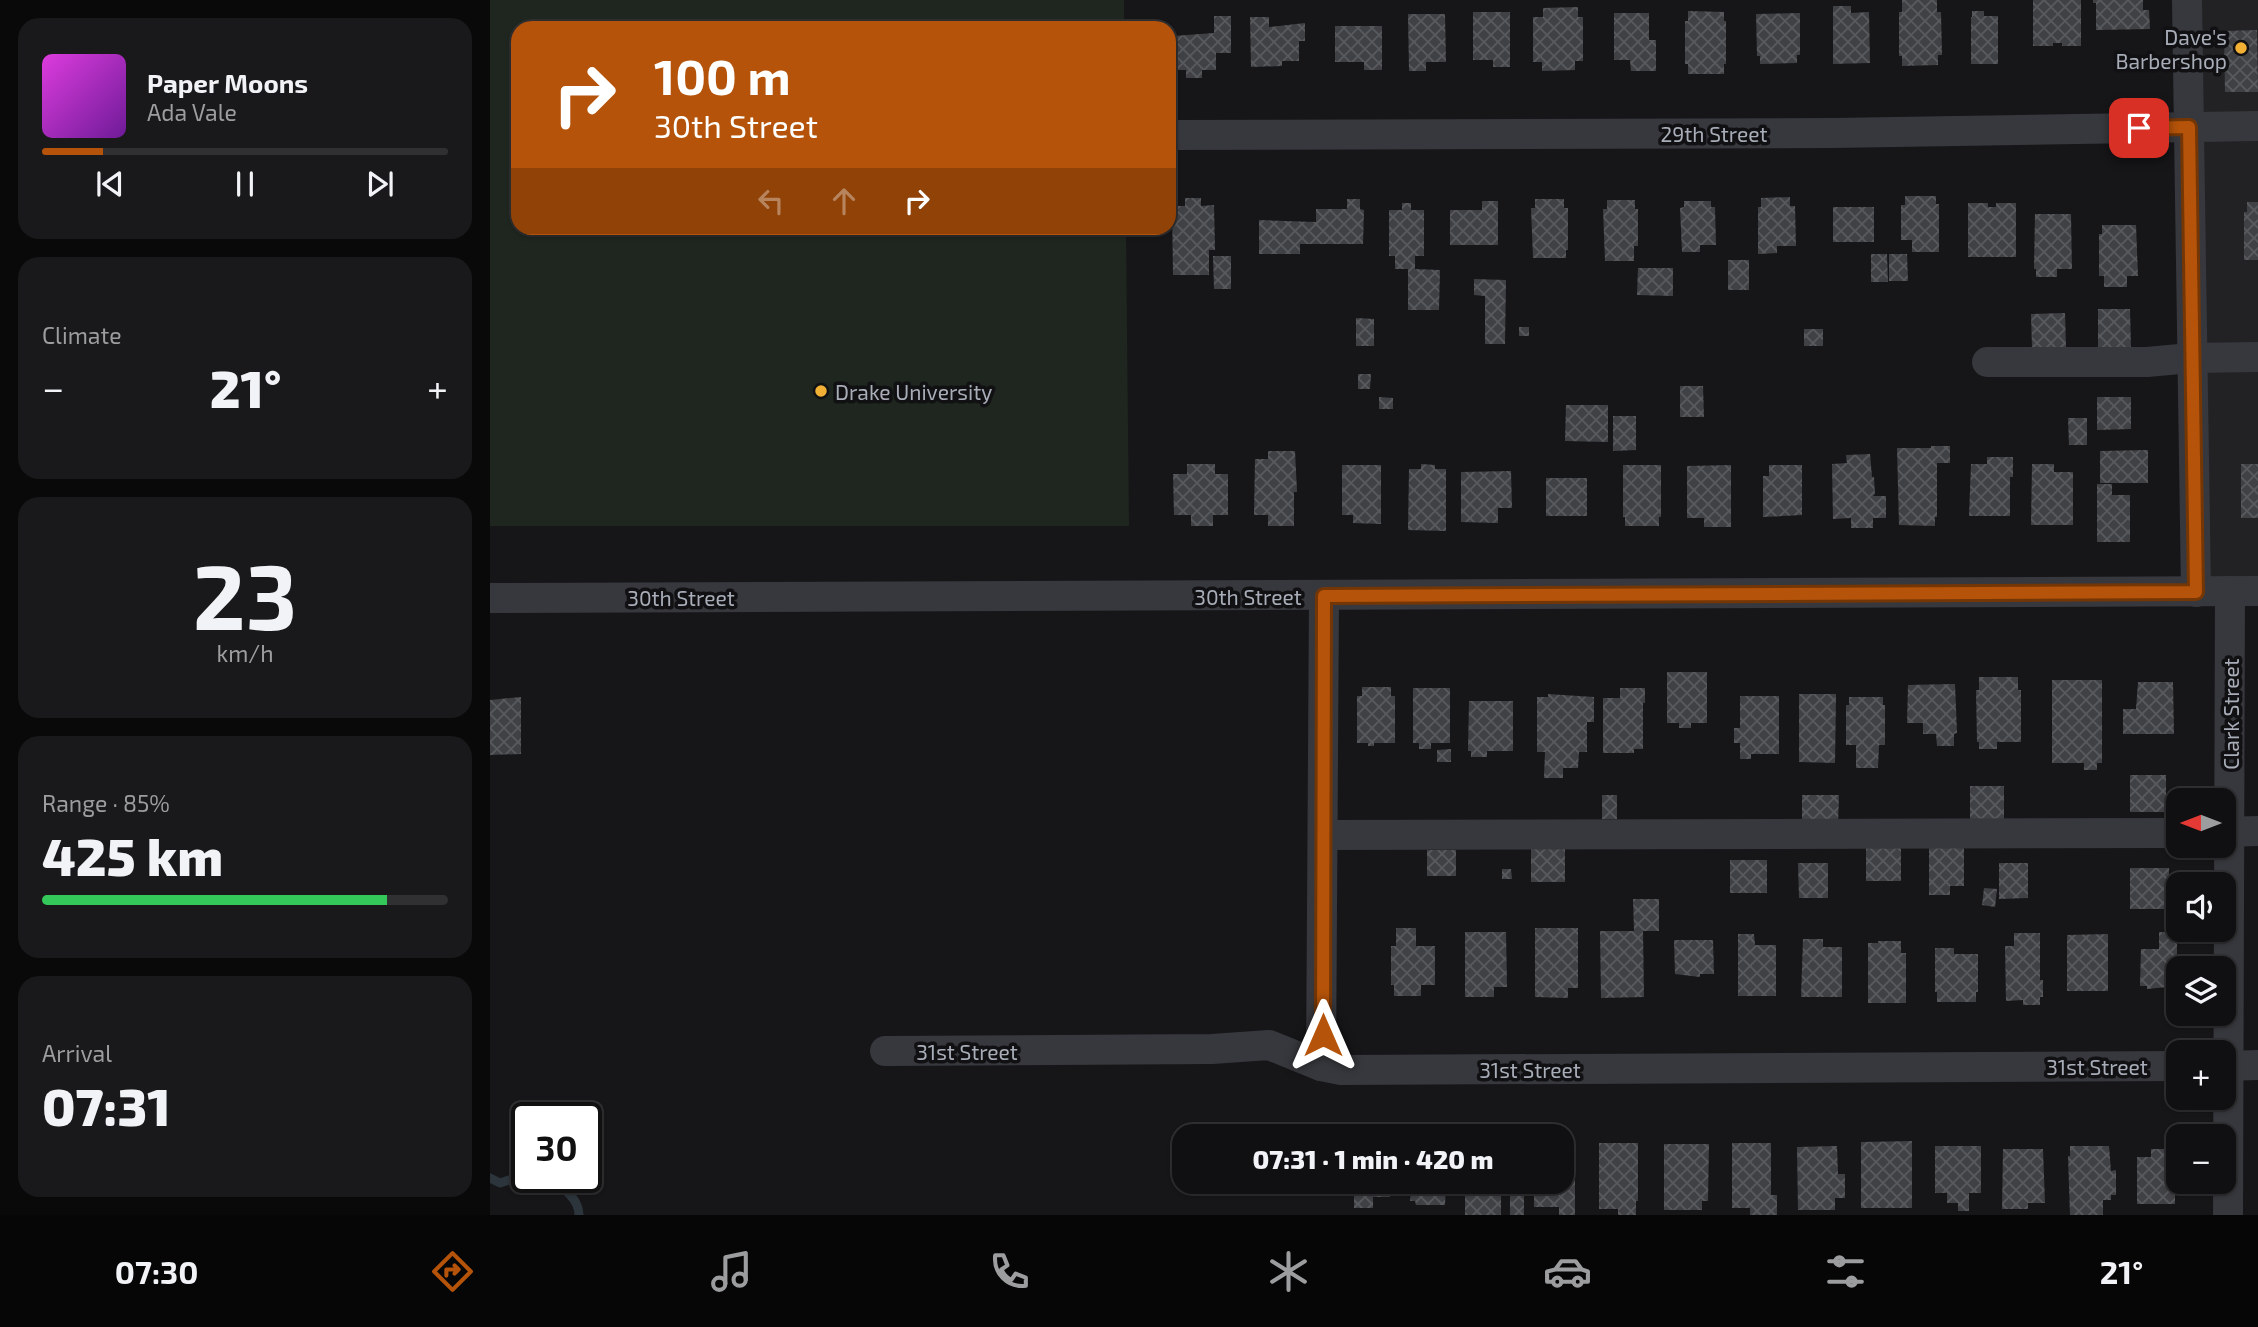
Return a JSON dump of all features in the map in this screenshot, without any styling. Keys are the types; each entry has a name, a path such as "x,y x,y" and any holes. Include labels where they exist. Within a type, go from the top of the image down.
{"street":[{"path":"2187,0 2196,592"},
{"name":"29th Street","path":"1176,135 1819,133 2258,126"},
{"path":"1987,362 2147,362 2258,357"},
{"name":"30th Street","path":"490,598 2244,591"},
{"name":"Clark Street","path":"2227,1040 2244,591"},
{"path":"1321,1066 1324,596"},
{"path":"1324,835 2166,833"},
{"name":"31st Street","path":"885,1051 1213,1049 1269,1045 1321,1066 1341,1070 2166,1066"},
{"path":"2236,1066 2258,1065"},
{"name":"Clark Street","path":"2227,1110 2228,1215"}],"shaded area":[{"name":"Drake University","path":"490,0 1124,0 1124,21 511,21 511,235 1126,235 1129,526 490,526"},
{"path":"2187,0 2258,0 2258,591 2196,592"}],"building":[{"path":"1902,0 1937,0 1937,12 1941,12 1942,55 1938,55 1938,65 1902,66 1902,56 1899,56 1899,12 1902,12"},
{"path":"2033,0 2081,0 2081,46 2053,43 2053,46 2033,46"},
{"path":"2093,0 2143,0 2143,10 2149,10 2150,29 2096,30 2096,3 2093,3"},
{"path":"1833,6 1851,6 1851,13 1869,12 1870,63 1833,64"},
{"path":"1578,7 1578,17 1583,17 1583,61 1575,61 1575,70 1542,71 1542,62 1533,62 1533,17 1543,17 1543,8"},
{"path":"1688,11 1724,12 1724,74 1688,74 1688,64 1685,64 1685,21 1688,21"},
{"path":"1972,11 1984,11 1984,16 1998,16 1998,64 1971,64"},
{"path":"1473,12 1510,12 1510,67 1493,67 1493,60 1473,60"},
{"path":"1614,13 1649,13 1649,40 1656,40 1656,71 1631,71 1630,60 1614,60"},
{"path":"1800,13 1800,55 1797,55 1797,63 1760,64 1760,56 1757,56 1756,14"},
{"path":"1408,14 1445,14 1446,62 1426,62 1426,71 1409,71"},
{"path":"1214,16 1231,16 1231,53 1216,53 1216,70 1202,70 1202,78 1186,78 1186,70 1176,70 1176,36 1214,33"},
{"path":"1250,17 1269,17 1269,27 1305,23 1305,41 1299,41 1299,61 1282,61 1282,66 1251,67"},
{"path":"1335,26 1382,26 1382,70 1364,70 1364,62 1335,62"},
{"name":"Dave's Barbershop","path":"2257,30 2258,92 2225,92 2224,31"},
{"path":"1905,196 1936,196 1936,204 1939,204 1939,252 1912,252 1912,240 1901,240 1901,205 1905,205"},
{"path":"1790,197 1790,206 1795,206 1796,246 1777,246 1777,253 1758,254 1758,207 1761,207 1761,198"},
{"path":"1185,198 1201,198 1201,206 1214,205 1215,250 1209,250 1209,275 1173,275 1172,235 1176,235 1176,206 1185,206"},
{"path":"1347,199 1360,199 1360,209 1364,210 1363,244 1300,244 1300,254 1259,254 1259,220 1316,222 1316,209 1347,209"},
{"path":"1535,199 1564,199 1564,208 1568,208 1566,258 1533,258 1531,208 1535,208"},
{"path":"1607,200 1635,200 1635,209 1638,209 1638,246 1634,246 1634,261 1605,261 1603,209 1607,209"},
{"path":"1482,201 1498,201 1498,245 1450,245 1450,210 1482,210"},
{"path":"1684,201 1711,201 1711,207 1715,207 1716,245 1700,245 1700,252 1682,252 1680,208 1684,207"},
{"path":"2247,202 2258,202 2258,260 2244,260 2244,212 2247,212"},
{"path":"1402,203 1411,203 1411,210 1424,210 1424,256 1415,256 1415,269 1440,270 1439,310 1408,310 1408,269 1395,269 1395,256 1389,256 1389,210 1402,210"},
{"path":"1968,203 1988,203 1988,207 1996,207 1996,203 2016,203 2016,257 1968,257"},
{"path":"1833,207 1874,207 1874,242 1833,242"},
{"path":"2035,214 2071,214 2072,269 2057,269 2057,277 2036,277"},
{"path":"2102,225 2136,225 2138,276 2127,276 2127,287 2104,287 2104,276 2099,276 2099,234 2102,234"},
{"path":"1871,254 1887,254 1888,282 1871,282"},
{"path":"1889,254 1907,254 1908,281 1889,281"},
{"path":"1213,256 1231,256 1231,289 1214,289"},
{"path":"1728,260 1749,260 1749,290 1728,290"},
{"path":"1638,268 1673,268 1673,296 1637,295"},
{"path":"1474,279 1506,280 1505,344 1485,344 1485,296 1474,295"},
{"path":"2098,309 2130,309 2131,348 2098,349"},
{"path":"2065,313 2066,347 2032,348 2031,314"},
{"path":"1356,318 1374,319 1374,346 1356,346"},
{"path":"1519,327 1529,327 1529,336 1519,336"},
{"path":"1804,329 1823,329 1823,346 1804,346"},
{"path":"1358,374 1371,374 1370,389 1358,389"},
{"path":"1680,386 1703,386 1704,417 1680,417"},
{"path":"1379,397 1393,398 1393,409 1379,409"},
{"path":"2097,397 2131,397 2131,429 2097,430"},
{"path":"1566,405 1608,405 1608,442 1565,441"},
{"path":"1613,416 1636,416 1636,450 1613,451"},
{"path":"2068,418 2087,418 2087,445 2069,445"},
{"path":"1950,446 1950,463 1937,463 1935,526 1899,525 1897,448"},
{"path":"2148,450 2148,483 2100,483 2100,451"},
{"path":"1268,451 1295,451 1297,492 1294,492 1294,526 1268,526 1268,515 1254,515 1255,459 1268,459"},
{"path":"1870,454 1874,477 1873,496 1886,496 1886,518 1873,518 1873,528 1851,528 1851,518 1833,519 1832,464 1847,463 1846,455"},
{"path":"1987,457 2013,457 2010,516 1969,516 1971,464 1987,464"},
{"path":"1187,464 1215,464 1215,474 1228,474 1228,515 1213,515 1213,526 1191,526 1191,515 1174,515 1173,474 1187,474"},
{"path":"1421,464 1435,465 1435,469 1446,469 1446,531 1408,530 1409,469 1421,469"},
{"path":"2032,464 2054,464 2054,472 2073,472 2073,525 2031,525"},
{"path":"2241,464 2258,464 2258,518 2241,518"},
{"path":"1342,465 1381,465 1381,524 1353,523 1353,515 1342,515"},
{"path":"1623,465 1661,465 1659,526 1625,526"},
{"path":"1731,465 1731,527 1704,527 1704,518 1687,518 1687,466"},
{"path":"1769,465 1802,465 1802,515 1763,517 1763,476 1769,476"},
{"path":"1511,471 1512,508 1498,508 1498,523 1461,522 1461,472"},
{"path":"1546,478 1587,478 1587,516 1546,516"},
{"path":"2097,484 2112,484 2112,495 2130,495 2130,542 2097,542"},
{"path":"1667,672 1707,672 1707,723 1691,723 1691,728 1679,728 1679,723 1667,723"},
{"path":"1979,677 2018,677 2018,690 2021,690 2021,742 1997,742 1997,749 1979,749 1976,690 1979,690"},
{"path":"2052,680 2102,680 2102,763 2097,763 2097,770 2084,770 2084,763 2052,763"},
{"path":"2138,682 2173,682 2174,734 2123,734 2123,709 2136,709"},
{"path":"1955,684 1957,733 1954,734 1954,746 1937,746 1936,734 1923,734 1923,723 1907,723 1908,685"},
{"path":"1362,687 1391,687 1391,696 1395,696 1395,743 1374,743 1374,746 1368,746 1368,743 1357,743 1357,696 1362,696"},
{"path":"1413,688 1450,688 1450,743 1431,743 1431,749 1419,749 1419,743 1413,743"},
{"path":"1620,688 1645,688 1643,749 1634,749 1634,753 1603,753 1603,698 1620,698"},
{"path":"1548,694 1594,697 1594,722 1587,722 1587,752 1579,752 1578,768 1563,768 1563,778 1544,778 1545,752 1537,752 1537,697 1548,697"},
{"path":"1799,694 1836,694 1835,763 1799,762"},
{"path":"1740,696 1779,696 1779,754 1751,754 1751,759 1740,759 1740,743 1734,743 1734,728 1740,728"},
{"path":"521,697 521,754 490,755 490,700"},
{"path":"1849,697 1883,697 1885,745 1879,745 1878,768 1856,768 1856,745 1846,745 1846,705 1849,705"},
{"path":"1469,701 1513,701 1513,751 1487,751 1487,757 1471,757 1471,751 1468,751"},
{"path":"1451,749 1451,762 1437,762 1437,750"},
{"path":"2130,775 2166,775 2166,812 2130,812"},
{"path":"1970,786 2004,786 2004,819 1970,819"},
{"path":"1602,795 1617,795 1617,819 1602,819"},
{"path":"1802,795 1839,795 1838,825 1802,825"},
{"path":"1866,847 1901,847 1901,881 1866,881"},
{"path":"1929,848 1964,848 1964,886 1950,886 1950,895 1929,895"},
{"path":"1531,849 1565,849 1565,882 1531,882"},
{"path":"1427,850 1456,850 1456,876 1427,876"},
{"path":"1730,860 1767,860 1767,893 1730,893"},
{"path":"1798,863 1828,863 1828,898 1799,898"},
{"path":"1999,863 2028,863 2028,898 1999,899"},
{"path":"2130,868 2169,868 2169,872 2166,872 2166,909 2130,909"},
{"path":"1502,869 1511,869 1512,879 1502,879"},
{"path":"1984,888 1997,889 1995,907 1982,905"},
{"path":"1633,899 1659,899 1659,931 1643,931 1644,997 1601,998 1600,931 1634,931"},
{"path":"1396,928 1416,928 1416,946 1435,946 1435,985 1421,985 1421,996 1394,996 1394,985 1391,985 1391,946 1396,946"},
{"path":"1535,928 1578,928 1578,988 1568,988 1568,998 1535,997"},
{"path":"1465,932 1506,932 1507,987 1494,987 1494,997 1465,997"},
{"path":"2159,932 2166,932 2166,942 2177,942 2177,956 2166,956 2166,987 2147,989 2147,986 2140,986 2141,949 2159,949"},
{"path":"2014,933 2040,933 2040,980 2043,980 2043,997 2040,997 2040,1005 2023,1005 2023,1000 2006,1001 2005,946 2014,946"},
{"path":"1738,934 1754,934 1755,945 1776,945 1776,996 1738,996"},
{"path":"2108,934 2108,991 2067,991 2067,935"},
{"path":"1803,939 1823,939 1823,947 1842,947 1842,997 1801,997"},
{"path":"1674,940 1713,940 1714,974 1700,974 1700,977 1675,974"},
{"path":"1901,941 1901,953 1906,953 1906,1003 1868,1003 1868,943"},
{"path":"1935,948 1954,948 1954,954 1978,954 1976,1002 1937,1002"},
{"path":"1912,1141 1912,1208 1861,1208 1861,1142"},
{"path":"1599,1143 1638,1143 1636,1215 1618,1215 1618,1209 1599,1209"},
{"path":"1732,1143 1771,1143 1771,1195 1777,1195 1777,1215 1750,1215 1750,1208 1732,1208"},
{"path":"1664,1144 1709,1144 1708,1201 1702,1201 1702,1210 1664,1210"},
{"path":"1575,1146 1575,1215 1559,1215 1559,1207 1534,1207 1534,1194 1574,1194"},
{"path":"1837,1146 1838,1174 1845,1174 1845,1198 1835,1198 1835,1210 1798,1210 1797,1147"},
{"path":"1935,1146 1981,1146 1981,1193 1969,1193 1969,1211 1958,1211 1958,1203 1947,1203 1947,1193 1935,1193"},
{"path":"2070,1146 2109,1146 2111,1171 2116,1170 2116,1195 2111,1195 2111,1200 2103,1200 2103,1215 2070,1215"},
{"path":"2003,1149 2043,1149 2045,1203 2028,1203 2028,1209 2002,1209"},
{"path":"2151,1149 2166,1149 2166,1194 2175,1194 2175,1204 2137,1204 2137,1157 2151,1157"},
{"path":"1354,1194 1390,1194 1390,1197 1373,1197 1373,1208 1354,1208"},
{"path":"1411,1194 1445,1194 1445,1205 1416,1205 1415,1201 1410,1201"},
{"path":"1465,1194 1501,1194 1501,1215 1465,1215"},
{"path":"1510,1195 1524,1195 1524,1215 1510,1215"}],"waterway":[{"path":"490,1178 500,1183 511,1179"},
{"path":"568,1193 576,1203 579,1215"}],"place":[{"name":"Dave's Barbershop","path":"2241,48"},
{"name":"Drake University","path":"821,391"}],"route":[{"path":"1323,1035 1324,596 2196,592 2189,127 2139,128"}]}
